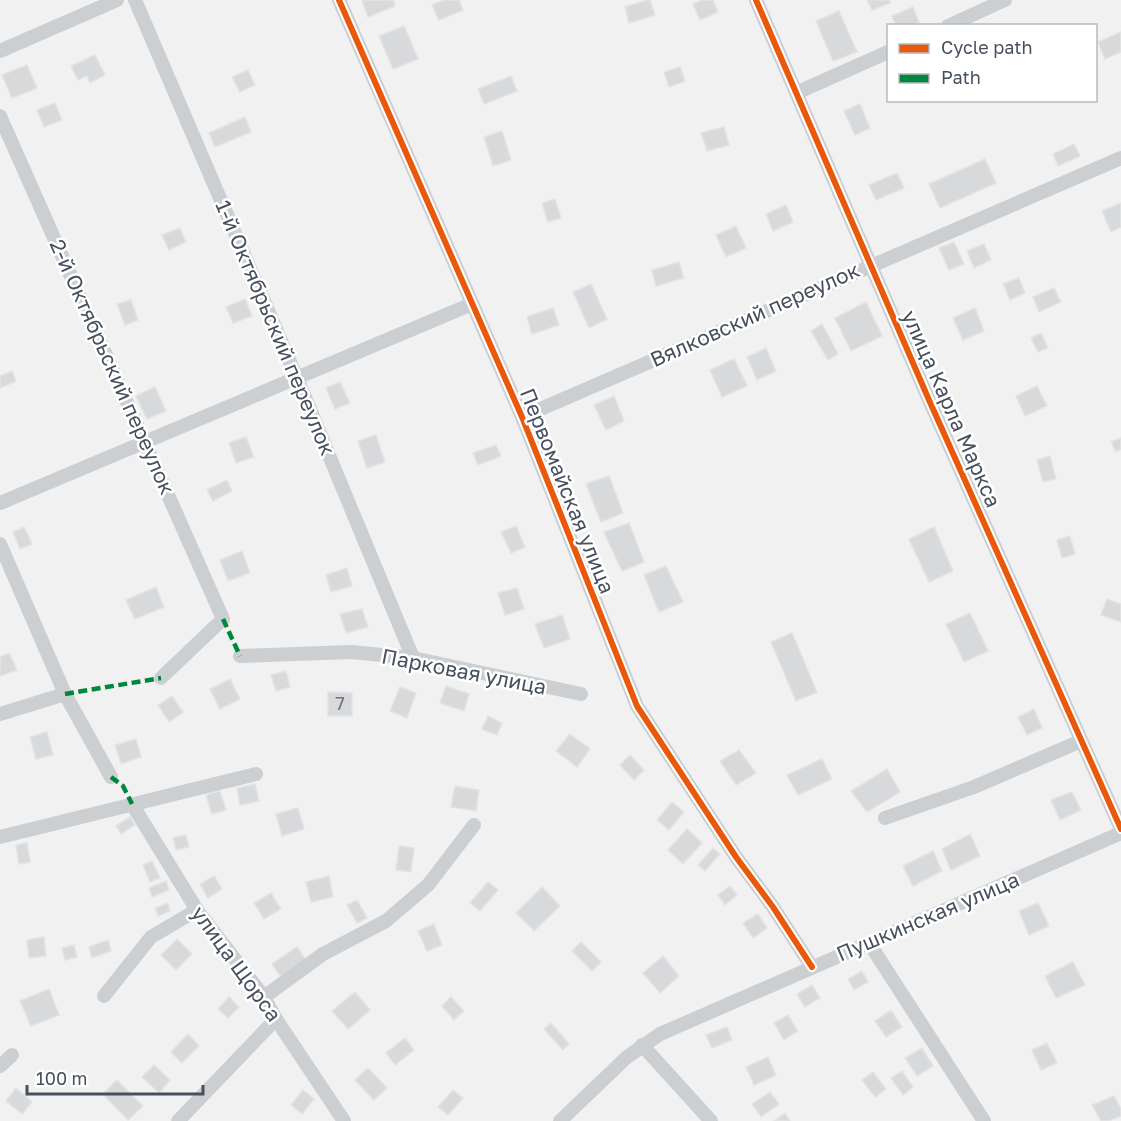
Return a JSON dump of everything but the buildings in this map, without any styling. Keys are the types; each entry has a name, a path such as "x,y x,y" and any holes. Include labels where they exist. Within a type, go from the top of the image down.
{"street":[{"path":"0,51 117,0"},
{"name":"1-й Октябрьский переулок","path":"135,0 297,378 412,658"},
{"name":"Первомайская улица","path":"339,0 522,417 637,706 736,857 773,907 812,967"},
{"name":"улица Карла Маркса","path":"756,0 870,265 1121,831"},
{"path":"952,24 1005,0"},
{"path":"796,93 887,52"},
{"name":"2-й Октябрьский переулок","path":"0,116 223,619 160,678"},
{"name":"Вялковский переулок","path":"522,417 1121,158"},
{"path":"0,503 472,304"},
{"path":"0,544 65,694 111,777"},
{"name":"Парковая улица","path":"240,656 351,652 412,658 581,694"},
{"path":"0,714 65,694"},
{"path":"885,818 974,788 1081,741"},
{"path":"0,837 256,774"},
{"name":"улица Щорса","path":"132,804 197,910 264,997 276,1019 345,1121"},
{"path":"264,997 323,954 386,921 428,885 474,825"},
{"name":"Пушкинская улица","path":"560,1121 642,1045 670,1030 1121,831"},
{"path":"104,996 151,937 197,910"},
{"path":"869,943 984,1121"},
{"path":"178,1121 276,1019"},
{"path":"642,1045 711,1121"},
{"path":"0,1066 12,1055"}],"marked path":[{"path":"223,619 240,656"},
{"path":"65,694 161,678"},
{"path":"111,777 123,786 132,804"}],"cycle path":[{"path":"339,0 522,417 637,706 736,857 773,907 812,967"},
{"path":"756,0 929,400 1121,829"}]}
